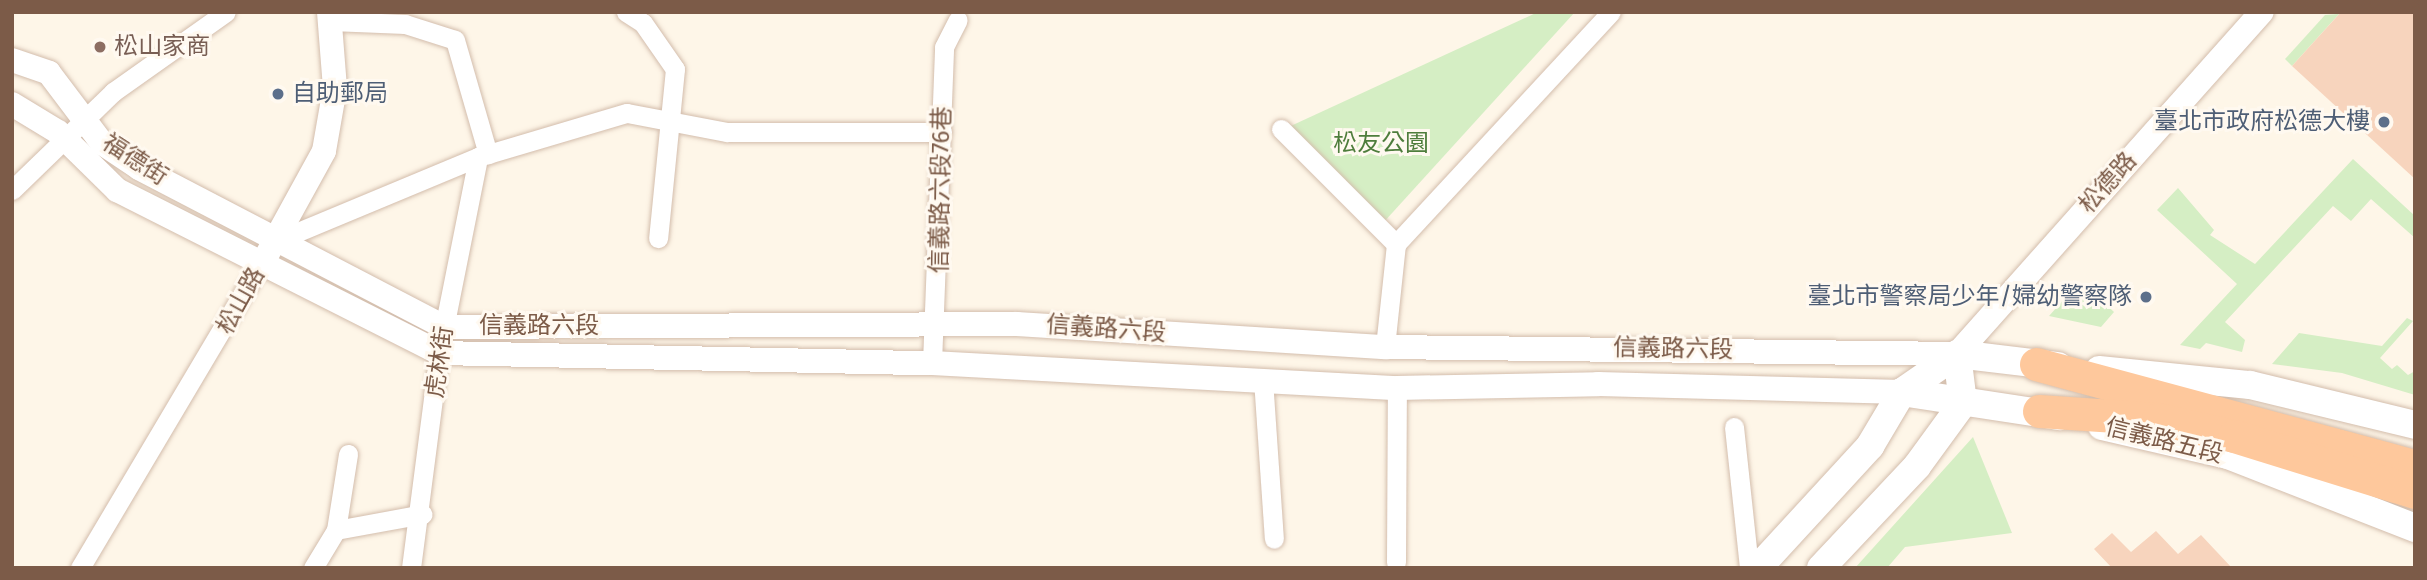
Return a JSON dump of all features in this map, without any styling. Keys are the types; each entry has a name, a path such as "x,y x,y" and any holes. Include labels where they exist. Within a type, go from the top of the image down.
{"highway":[{"path":"2036,363 2415,466"},
{"path":"2039,411 2158,419 2221,433 2415,492"}],"main road":[{"path":"1821,568 1917,466 1963,402 1956,354 2250,385 2415,425"},
{"name":"松德路","path":"1758,568 1870,446 1902,392 1956,354"},
{"name":"信義路五段","path":"1902,392 2039,411 2228,455 2415,528"}],"street":[{"path":"12,191 86,123 113,92 226,12"},
{"path":"626,12 643,23 675,69 658,238"},
{"path":"1385,346 1396,244 1611,12"},
{"name":"松德路","path":"1956,354 2262,12"},
{"path":"330,17 405,24 455,40 483,155"},
{"name":"松山路","path":"80,568 276,241 324,151 335,88 330,17"},
{"name":"信義路六段76巷","path":"932,363 937,324 944,47 958,20"},
{"name":"福德街","path":"12,60 48,73 86,123 139,168 276,241"},
{"name":"福德街","path":"12,104 32,111 117,190 260,265"},
{"path":"276,241 483,155 627,113 669,124 727,132 942,132"},
{"path":"1282,129 1396,244"},
{"name":"虎林街","path":"411,568 423,514 439,353 483,155"},
{"name":"信義路六段","path":"276,241 444,327 937,324 1385,346 1956,354"},
{"name":"信義路六段","path":"260,265 439,353 932,363 1397,388 1598,384 1902,392"},
{"path":"1263,379 1274,539"},
{"path":"1396,562 1397,388"},
{"path":"1734,428 1749,568"},
{"path":"313,568 335,530 348,454"},
{"path":"335,530 423,514"}],"green space":[{"name":"松友公園","path":"1538,12 1575,12 1383,223 1282,130"},
{"path":"2339,14 2292,66 2285,59 2325,15"},
{"path":"2353,159 2415,216 2415,238 2371,199 2351,221 2333,206 2225,322 2245,340 2242,352 2206,343 2200,349 2180,345 2237,284 2157,210 2178,188 2214,230 2210,235 2255,264"},
{"path":"2073,289 2089,304 2097,296 2114,312 2101,327 2049,316"},
{"path":"2407,318 2413,321 2380,358 2392,369 2397,365 2408,375 2415,371 2415,395 2342,373 2272,364 2299,333 2382,346"},
{"path":"1973,437 2012,533 1905,547 1887,568 1855,568"}],"building":[{"name":"臺北市政府松德大樓","path":"2341,12 2415,12 2415,179 2292,66"},
{"path":"2156,531 2178,554 2201,535 2232,568 2112,568 2094,549 2112,533 2131,552"}],"place":[{"name":"松山家商","path":"100,47"},
{"name":"自助郵局","path":"278,94"},
{"name":"臺北市政府松德大樓","path":"2384,122"},
{"name":"臺北市警察局少年/婦幼警察隊","path":"2146,297"}]}
